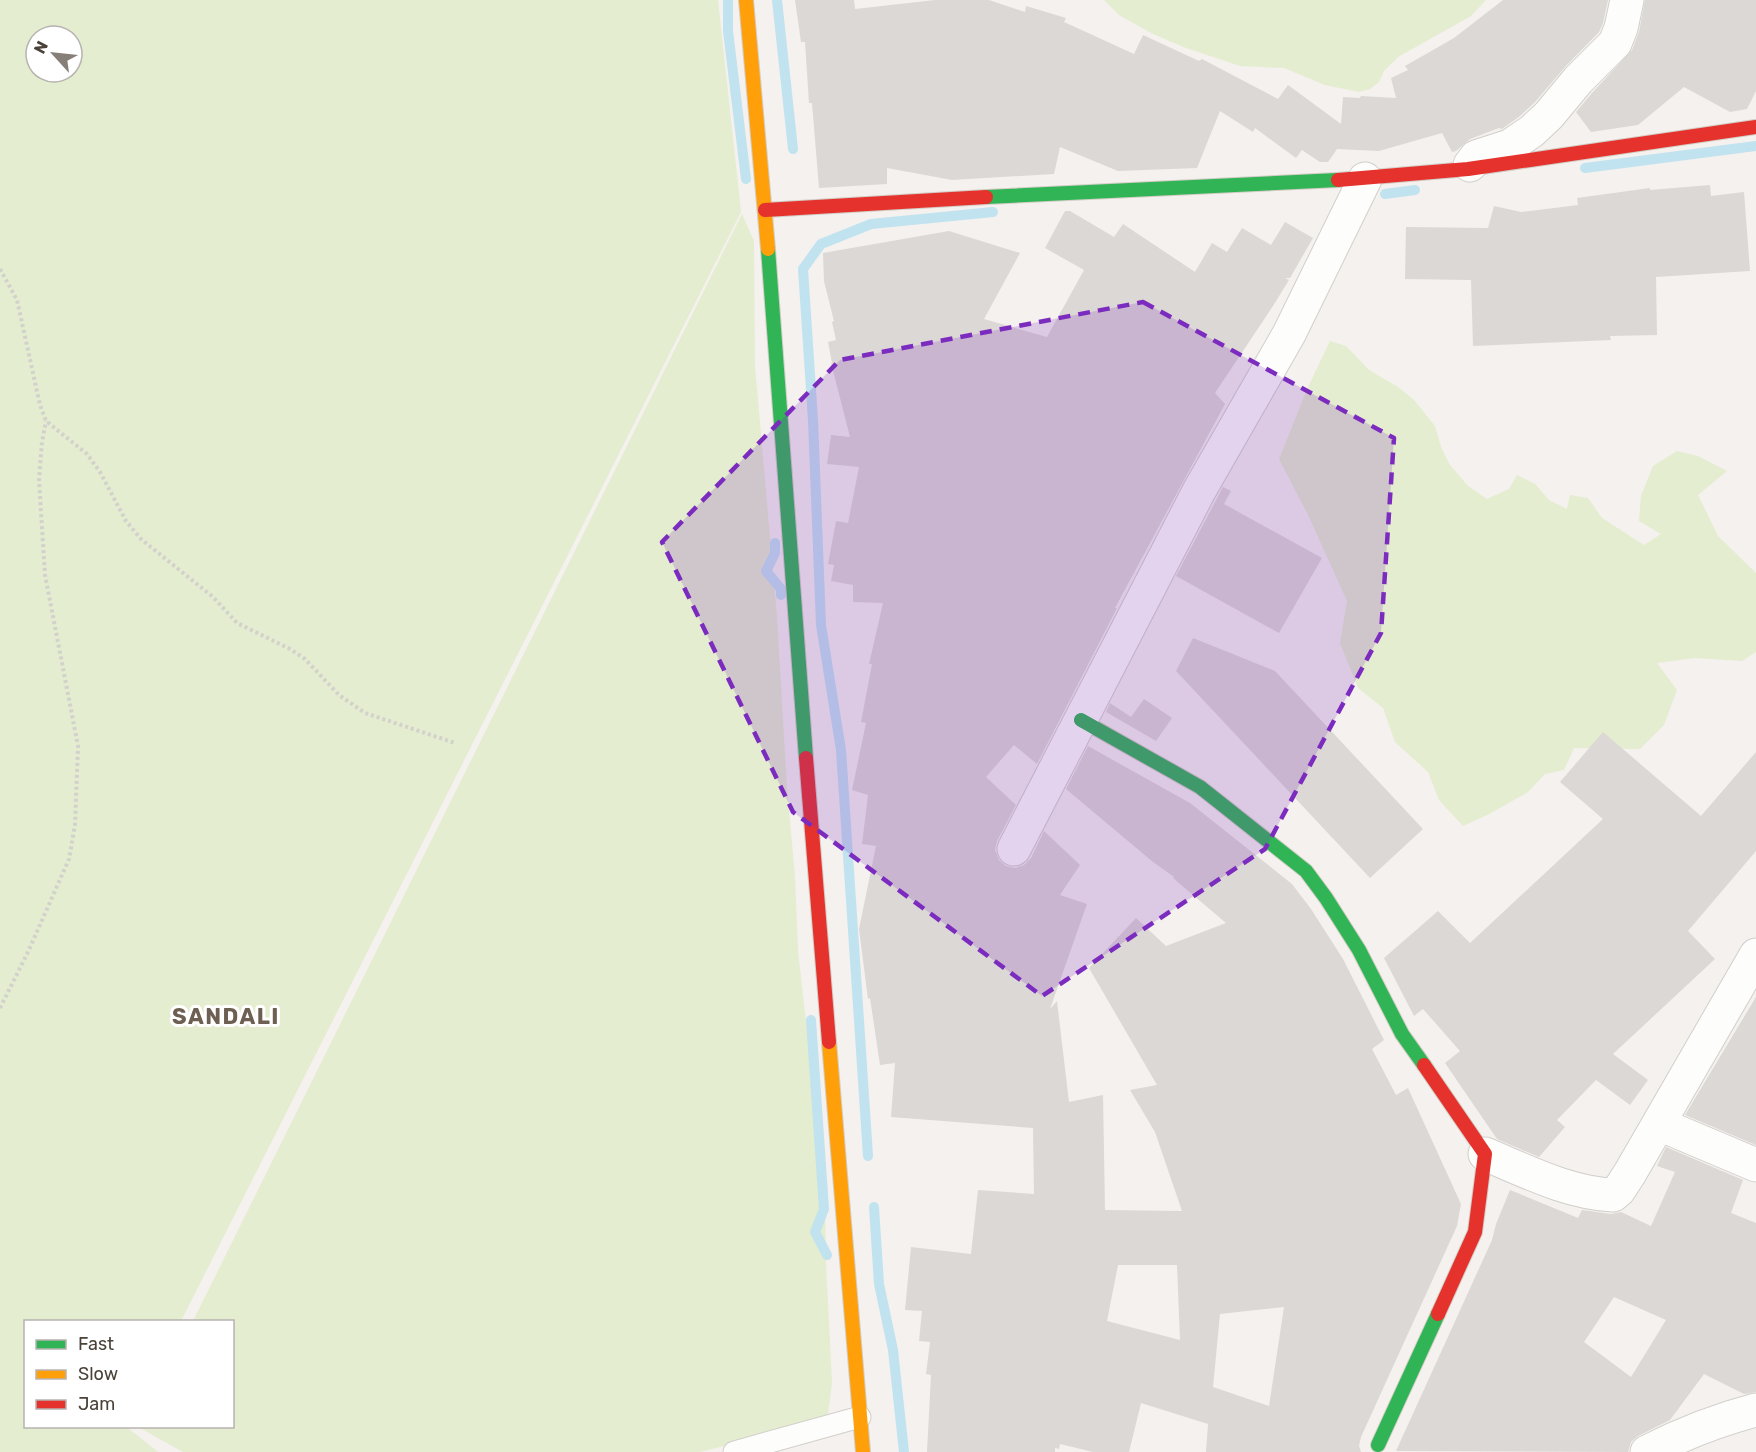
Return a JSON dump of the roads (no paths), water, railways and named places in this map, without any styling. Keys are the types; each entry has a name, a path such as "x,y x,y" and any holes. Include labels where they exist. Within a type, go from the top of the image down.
{"street":[{"path":"746,0 765,210 844,1245 863,1452"},
{"path":"1468,169 1476,157 1510,146 1532,131 1548,115 1578,80 1615,43 1628,0"},
{"path":"765,210 1033,194 1365,179 1468,169 1756,127"},
{"path":"1014,849 1199,491 1289,334 1365,179"},
{"path":"1081,720 1200,787 1306,871 1359,950 1402,1034 1485,1154 1561,1185 1613,1195 1619,1190 1756,955"},
{"path":"1659,1124 1756,1165"},
{"path":"1378,1444 1475,1232 1485,1154"},
{"path":"1647,1452 1671,1439 1714,1422 1756,1410"}],"lane":[{"path":"734,1452 860,1417"}],"waterway":[{"path":"728,0 728,31 746,179"},
{"path":"777,0 793,149"},
{"path":"1585,168 1756,146"},
{"path":"1385,194 1415,190"},
{"path":"868,1156 841,750 821,625 813,420 803,269 821,244 871,224 993,212"},
{"path":"775,543 775,553 766,571 781,589 781,595"},
{"path":"811,1020 824,1209 815,1232 827,1255"},
{"path":"874,1207 879,1284 893,1350 904,1452"}],"district":[{"name":"SANDALI","path":"226,1016"}]}
